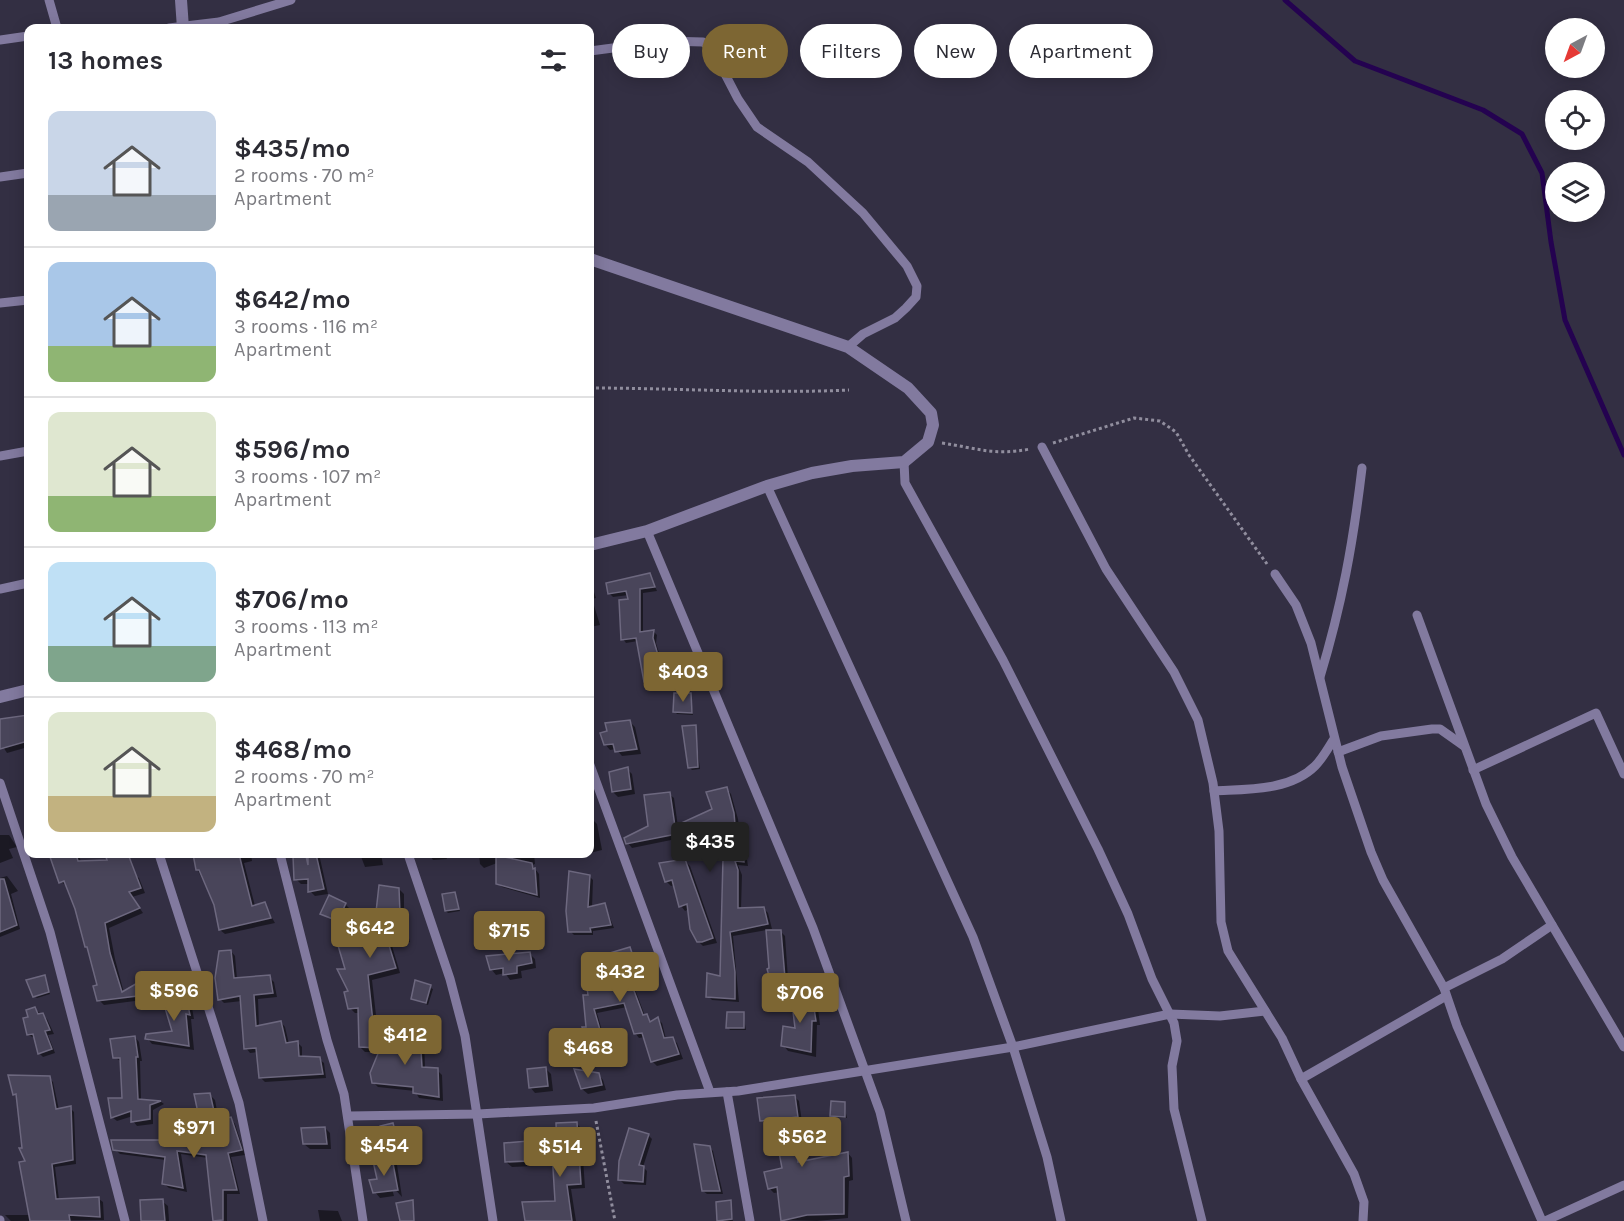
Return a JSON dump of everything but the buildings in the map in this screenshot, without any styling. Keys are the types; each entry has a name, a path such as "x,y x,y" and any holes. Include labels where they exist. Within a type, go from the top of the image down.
{"street":[{"path":"181,0 183,24"},
{"path":"594,260 848,347 908,388 931,413 933,425 928,442 904,462 852,466 812,473 766,486 647,531 594,544"},
{"path":"0,697 24,691"}],"lane":[{"path":"49,0 56,24"},
{"path":"207,24 291,0"},
{"path":"0,40 24,37"},
{"path":"594,50 666,41 703,42 712,50 738,99 758,127 808,162 863,213 907,266 917,286 916,297 895,318 863,334 848,347"},
{"path":"0,177 24,174"},
{"path":"0,303 24,300"},
{"path":"1042,447 1106,569 1174,672 1191,703 1204,740 1214,791 1219,831 1223,937 1235,966 1265,1011 1354,1174 1364,1202 1363,1221"},
{"path":"0,456 24,452"},
{"path":"904,462 905,483 1003,660 1098,849 1128,914 1152,979 1170,1014 1177,1041 1172,1066 1174,1109 1202,1221"},
{"path":"1320,679 1341,608 1353,548 1362,468"},
{"path":"766,486 968,927 1013,1047 1047,1157 1061,1221"},
{"path":"647,531 813,928 880,1112 906,1221"},
{"path":"1275,574 1296,605 1303,622 1338,752 1357,813 1383,879 1445,992 1543,1221 1559,1218 1624,1185"},
{"path":"0,589 24,584"},
{"path":"1417,615 1486,804 1512,857 1624,1047"},
{"path":"1473,770 1596,713 1624,774"},
{"path":"1338,752 1381,736 1432,729 1440,729 1464,746"},
{"path":"1214,791 1263,787 1295,779 1316,765 1334,739"},
{"path":"594,776 710,1092"},
{"path":"0,783 24,855"},
{"path":"25,858 50,932 125,1221"},
{"path":"160,858 239,1103 263,1221"},
{"path":"281,858 349,1116 363,1221"},
{"path":"409,858 450,979 465,1036 493,1221"},
{"path":"1301,1079 1502,959 1552,925"},
{"path":"349,1116 478,1114 594,1108 710,1092 727,1092 866,1071 1013,1047 1170,1014 1220,1016 1265,1011"},
{"path":"727,1092 750,1221"}],"path":[{"path":"594,388 715,389 764,392 849,390"},
{"path":"928,442 987,453 1006,453 1042,447 1134,418 1160,421 1176,432 1189,455 1275,574"},
{"path":"594,1108 601,1158 615,1221"}],"waterway":[{"path":"1285,0 1355,61 1483,110 1522,134 1542,173 1565,320 1624,455"}]}
